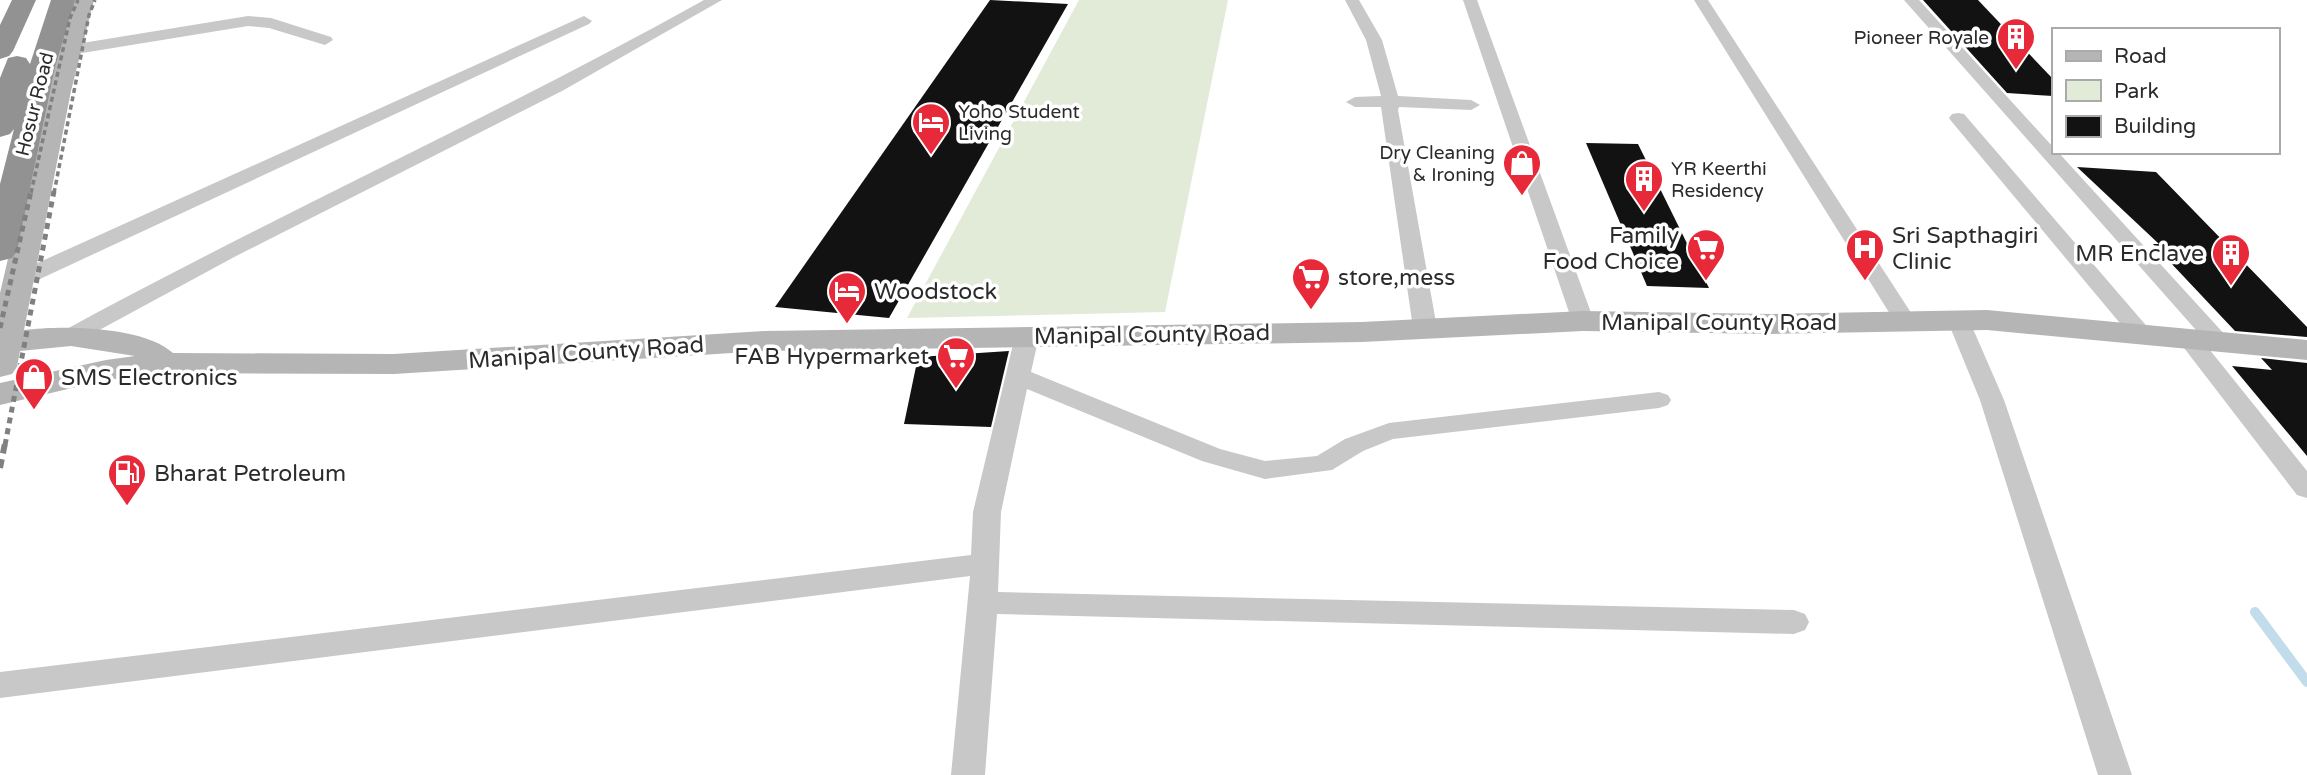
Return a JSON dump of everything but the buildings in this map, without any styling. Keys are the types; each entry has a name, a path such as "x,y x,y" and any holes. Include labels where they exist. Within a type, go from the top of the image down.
{"highway":[{"path":"0,128 14,70 40,0"},
{"name":"Hosur Road","path":"0,251 42,67 63,0"},
{"path":"0,51 8,7"}],"main road":[{"path":"3,355 83,0"},
{"name":"Manipal County Road","path":"0,394 106,370 166,363 394,363 765,341 1362,332 1583,321 1769,324 1987,320 2307,351"},
{"path":"3,355 52,335 147,348 166,363"}],"street":[{"path":"71,336 216,256 500,116 715,0"},
{"path":"1352,0 1374,40 1391,101 1389,110 1425,328"},
{"path":"1470,0 1583,321"},
{"path":"1701,0 1906,322"},
{"path":"1911,0 2204,341 2307,489"},
{"path":"70,50 248,21 271,23 325,40"},
{"path":"19,281 584,21"},
{"path":"1355,102 1471,105"},
{"path":"1958,118 2142,335"},
{"path":"1959,321 1992,400 2115,775"},
{"path":"968,775 983,603 987,512 1027,336"},
{"path":"1018,376 1211,455 1265,470 1323,464 1354,445 1389,431 1659,400"},
{"path":"0,685 985,564"},
{"path":"983,603 1794,622"}],"green space":[{"path":"1079,0 1228,0 1165,312 907,318"}],"waterway":[{"path":"2255,612 2307,682"}],"railway":[{"path":"31,193 70,18 78,0"},
{"path":"54,193 89,15 95,0"},
{"path":"0,328 31,191"},
{"path":"5,445 54,191"},
{"path":"0,468 5,443"}],"place":[{"name":"Pioneer Royale","path":"2016,71"},
{"name":"Yoho Student Living","path":"931,156"},
{"name":"Dry Cleaning & Ironing","path":"1522,197"},
{"name":"YR Keerthi Residency","path":"1644,213"},
{"name":"Family Food Choice","path":"1706,282"},
{"name":"Sri Sapthagiri Clinic","path":"1865,282"},
{"name":"MR Enclave","path":"2231,287"},
{"name":"store,mess","path":"1311,311"},
{"name":"Woodstock","path":"847,325"},
{"name":"FAB Hypermarket","path":"956,390"},
{"name":"SMS Electronics","path":"34,411"},
{"name":"Bharat Petroleum","path":"127,507"}]}
